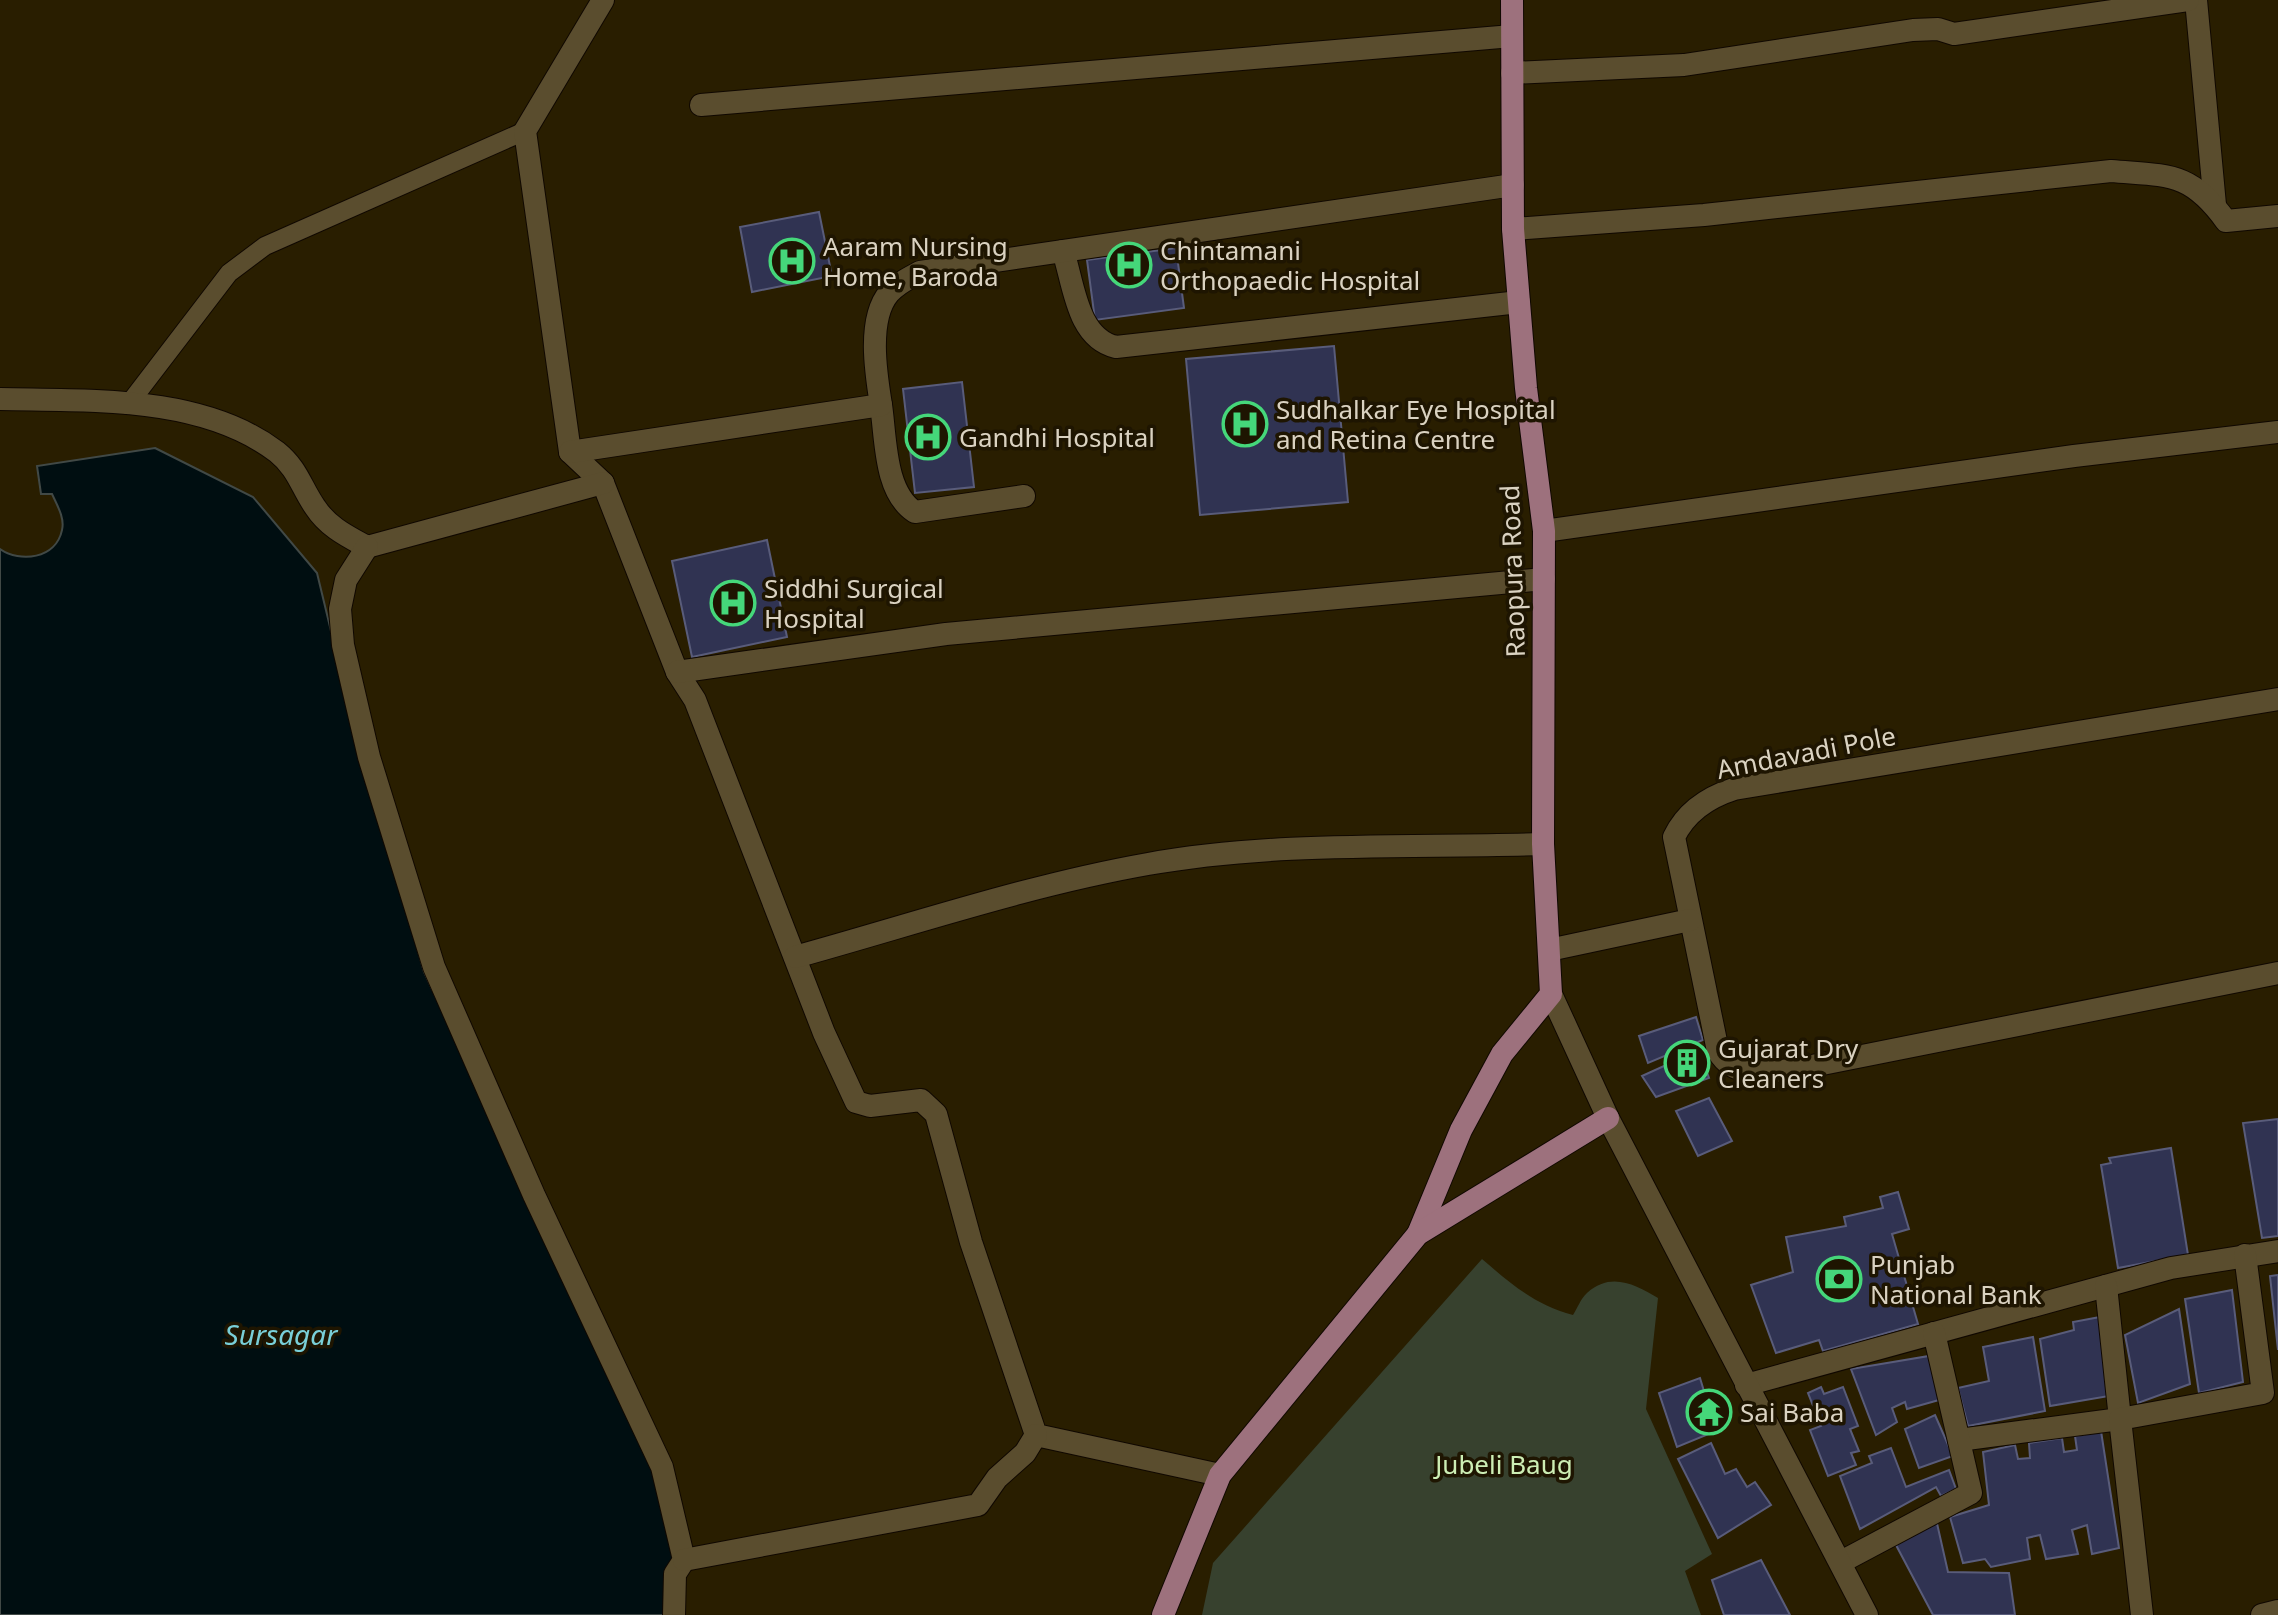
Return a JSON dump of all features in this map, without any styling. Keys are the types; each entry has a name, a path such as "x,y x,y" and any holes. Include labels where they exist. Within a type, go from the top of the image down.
{"main road":[{"name":"Raopura Road","path":"1512,0 1513,229 1544,531 1543,844 1551,994"},
{"path":"1163,1615 1220,1475 1418,1234 1461,1130 1502,1054 1551,994"},
{"path":"1418,1234 1608,1118"}],"street":[{"path":"603,0 525,131 570,452 603,483 677,672 695,700 795,957 856,1102 870,1106 921,1100 936,1114 971,1242 1036,1435"},
{"path":"1512,73 1684,65 1913,30 1938,29 1954,34 2188,0"},
{"path":"2196,0 2215,205"},
{"path":"701,105 1512,36"},
{"path":"1513,229 1704,215 2111,171 2162,176 2196,186 2226,221 2278,216"},
{"path":"1024,496 915,512 902,504 894,487 876,375 878,317 886,296 899,283 920,272 1513,185"},
{"path":"1063,251 1088,331 1100,344 1116,347 1519,302"},
{"path":"0,399 128,405 200,417 278,453 304,480 314,506 336,531 367,547"},
{"path":"570,452 881,405"},
{"path":"1544,531 2074,456 2278,432"},
{"path":"603,483 367,547 346,580 340,609 343,645 369,757 434,967 534,1195 662,1467 684,1560 675,1574 674,1615"},
{"path":"677,672 946,634 1544,579"},
{"name":"Amdavadi Pole","path":"2278,699 1716,795 1683,819 1674,837 1718,1051 1725,1064 1764,1074 2278,973"},
{"path":"795,957 1046,887 1147,864 1241,852 1543,844"},
{"path":"1549,950 1690,920"},
{"path":"1551,994 1608,1118 1867,1615"},
{"path":"1746,1385 2171,1268 2278,1251"},
{"path":"1959,1440 2120,1419 2263,1393 2245,1255"},
{"path":"2106,1286 2142,1615"},
{"path":"1841,1562 1971,1493 1934,1333"},
{"path":"684,1560 978,1505 997,1478 1025,1453 1036,1435"},
{"path":"1036,1435 1220,1475"},
{"path":"2262,1615 2278,1611"}],"lane":[{"path":"128,405 229,273 265,246 525,131"}],"green space":[{"name":"Jubeli Baug","path":"1482,1259 1535,1299 1573,1315 1585,1295 1596,1286 1614,1281 1632,1285 1658,1298 1646,1409 1712,1554 1685,1571 1701,1615 1202,1615 1213,1563"}],"water":[{"name":"Sursagar","path":"155,448 253,497 317,573 351,714 424,972 657,1469 677,1560 666,1615 0,1615 0,549 17,556 36,556 53,547 58,540 63,525 61,516 52,494 41,494 37,466"}],"building":[{"path":"819,212 832,276 752,292 740,227"},
{"path":"1176,248 1184,308 1095,320 1087,260"},
{"path":"1334,346 1348,502 1200,515 1186,359"},
{"path":"962,382 974,487 915,493 903,389"},
{"path":"767,540 787,637 692,657 672,561"},
{"path":"1696,1017 1703,1040 1648,1063 1639,1036"},
{"name":"Gujarat Dry Cleaners","path":"1699,1050 1709,1078 1656,1097 1642,1076"},
{"path":"1709,1098 1732,1141 1698,1156 1676,1111"},
{"path":"2278,1119 2278,1236 2262,1238 2243,1123"},
{"path":"2171,1148 2188,1255 2118,1268 2101,1165 2111,1163 2109,1158"},
{"name":"Punjab National Bank","path":"1898,1192 1909,1229 1892,1234 1918,1324 1823,1351 1819,1340 1776,1353 1751,1285 1793,1272 1786,1237 1846,1226 1844,1217 1883,1208 1880,1197"},
{"path":"2278,1275 2278,1350 2270,1276"},
{"path":"2232,1290 2243,1382 2199,1393 2185,1299"},
{"path":"2179,1309 2190,1384 2138,1403 2125,1335"},
{"path":"2100,1317 2109,1396 2050,1406 2040,1339 2074,1330 2073,1322"},
{"path":"2033,1337 2045,1411 1968,1426 1958,1388 1989,1381 1983,1347"},
{"path":"1929,1356 1939,1400 1907,1409 1905,1402 1892,1408 1897,1422 1876,1435 1851,1369"},
{"path":"1700,1378 1716,1431 1677,1447 1659,1393"},
{"path":"1821,1387 1824,1394 1843,1387 1858,1426 1850,1429 1859,1451 1851,1453 1856,1465 1828,1476 1810,1430 1821,1426 1808,1393"},
{"path":"1935,1415 1953,1456 1919,1468 1905,1429"},
{"path":"2101,1431 2119,1548 2092,1554 2087,1525 2072,1530 2078,1554 2046,1559 2040,1535 2027,1538 2030,1559 1991,1567 1985,1559 1963,1563 1950,1517 1989,1505 1983,1452 2015,1445 2018,1459 2030,1458 2029,1443 2062,1438 2064,1452 2077,1450 2075,1436"},
{"path":"1711,1443 1725,1474 1736,1469 1747,1487 1755,1482 1771,1505 1718,1538 1678,1459"},
{"path":"1891,1448 1906,1487 1949,1470 1956,1489 1941,1496 1936,1487 1860,1529 1840,1476 1872,1463 1869,1456"},
{"path":"1936,1519 1948,1572 2009,1573 2015,1615 1933,1615 1896,1545"},
{"path":"1761,1560 1790,1615 1724,1615 1712,1580"}],"place":[{"name":"Aaram Nursing Home, Baroda","path":"792,261"},
{"name":"Chintamani Orthopaedic Hospital","path":"1129,265"},
{"name":"Sudhalkar Eye Hospital and Retina Centre","path":"1245,424"},
{"name":"Gandhi Hospital","path":"928,437"},
{"name":"Siddhi Surgical Hospital","path":"733,603"},
{"name":"Gujarat Dry Cleaners","path":"1687,1063"},
{"name":"Punjab National Bank","path":"1839,1279"},
{"name":"Sai Baba","path":"1709,1412"}]}
